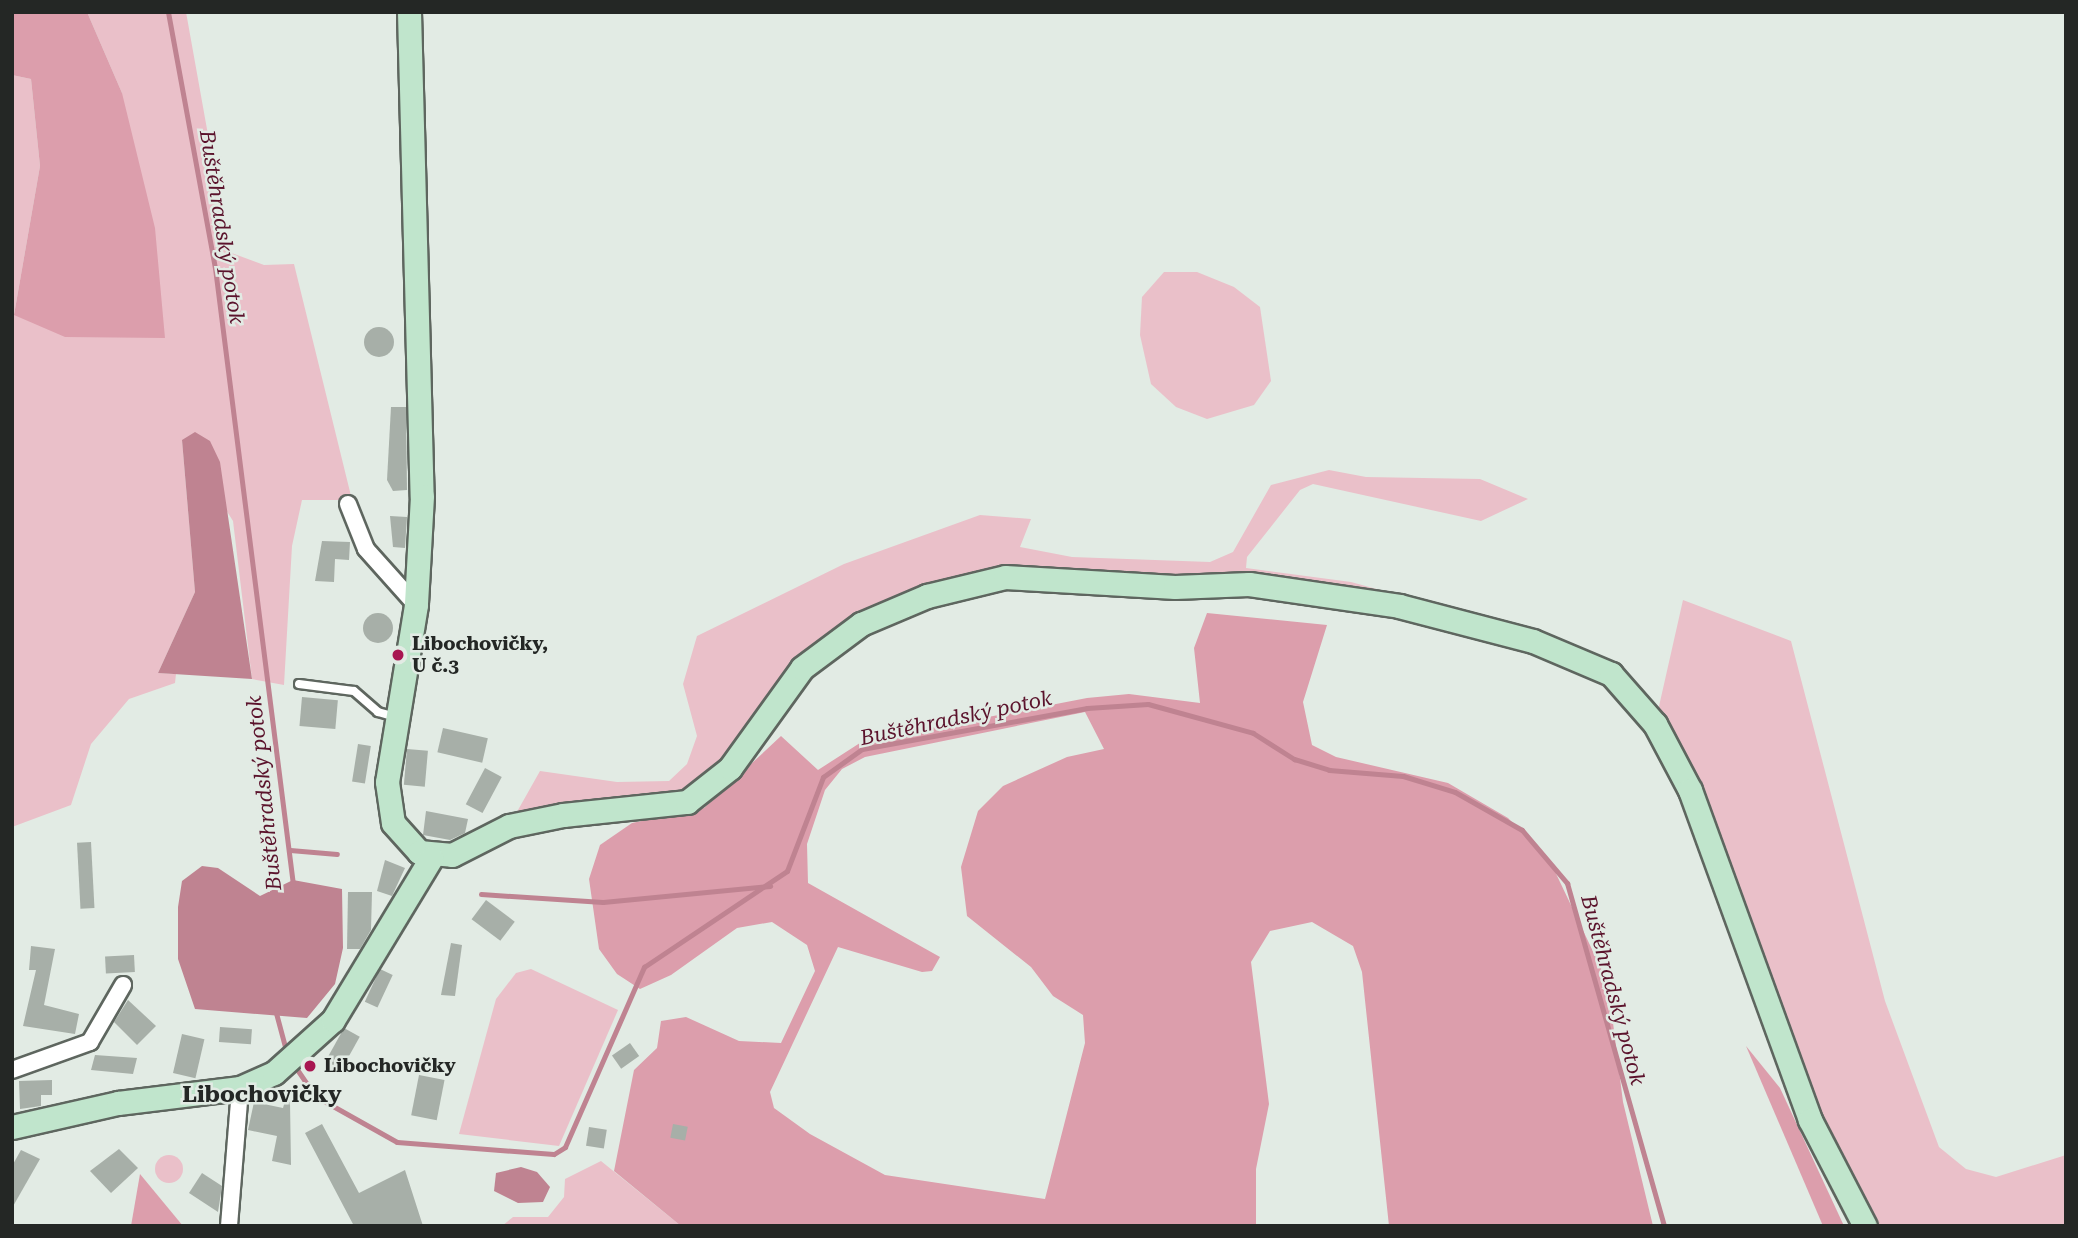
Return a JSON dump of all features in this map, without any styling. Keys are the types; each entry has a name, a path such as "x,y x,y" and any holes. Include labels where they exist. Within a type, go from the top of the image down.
{"street":[{"path":"409,12 423,401 416,606 395,717 387,804 405,839 431,858"},
{"path":"348,504 366,549 416,606"},
{"path":"12,1127 118,1103 240,1088 274,1073 333,1020 431,858 464,851 509,826 687,802 730,768 802,668 862,624 927,596 1005,577 1175,587 1249,584 1399,606 1533,640 1611,674 1655,724 1690,790 1810,1120 1865,1226"},
{"path":"12,1070 90,1042 123,985"},
{"path":"229,1226 240,1088"}],"lane":[{"path":"299,684 354,691 378,712 395,717"}],"shaded area":[{"path":"12,12 87,12 122,93 155,228 165,338 65,337 14,315 40,166 31,79 12,75"},
{"path":"87,12 186,12 229,252 264,265 294,264 352,500 302,500 292,546 284,685 252,679 233,521 182,440 195,592 158,673 176,674 175,683 129,699 91,744 71,805 12,827 12,75 31,79 40,166 14,315 122,93"},
{"path":"1164,272 1197,272 1234,287 1260,307 1271,381 1254,405 1207,419 1176,407 1151,384 1140,335 1142,297"},
{"path":"195,432 210,441 220,462 252,679 158,673 195,592 182,440"},
{"path":"1329,470 1366,477 1480,479 1528,499 1481,521 1313,484 1300,490 1247,557 1246,568 1351,582 1551,637 1399,606 1005,577 927,596 802,668 687,802 509,826 540,771 617,782 669,781 687,764 697,736 683,684 697,636 844,564 980,515 1031,519 1020,547 1072,557 1210,562 1233,552 1271,485"},
{"path":"1683,600 1791,641 1885,1001 1939,1147 1966,1169 1996,1177 2066,1155 2066,1226 1865,1226 1655,724"},
{"path":"1207,613 1327,625 1303,702 1312,745 1336,757 1448,783 1508,818 1550,861 1608,983 1623,1102 1653,1226 1389,1226 1362,972 1353,946 1312,922 1270,931 1251,962 1269,1104 1256,1169 1256,1226 681,1226 614,1171 634,1070 657,1048 661,1021 686,1017 739,1041 781,1043 815,971 807,945 772,922 737,928 671,975 640,989 617,974 599,949 589,879 600,845 632,823 704,808 781,736 818,770 863,741 1087,698 1129,694 1200,703 1194,648","holes":["1085,712 1104,749 1067,757 1003,786 978,811 961,867 967,916 1031,967 1053,996 1083,1015 1085,1043 1045,1199 885,1175 810,1134 774,1108 770,1092 838,947 922,972 932,971 940,957 808,883 807,844 825,790 842,769 865,757"]},
{"path":"202,866 218,868 260,896 293,880 342,889 343,948 335,984 307,1018 195,1009 178,959 178,907 182,881"},
{"path":"531,969 618,1010 559,1146 459,1134 496,999 516,973"},
{"path":"1746,1046 1780,1088 1844,1226 1823,1226"},
{"path":"169,1155 179,1159 183,1169 179,1179 169,1183 159,1179 155,1169 159,1159"},
{"path":"601,1161 681,1226 502,1226 513,1217 548,1217 564,1197 565,1179"},
{"path":"521,1167 537,1172 550,1187 543,1202 518,1203 494,1191 496,1173"},
{"path":"140,1174 183,1226 131,1226"}],"building":[{"path":"379,327 390,331 394,342 390,353 379,357 368,353 364,342 368,331"},
{"path":"391,407 406,407 407,490 393,491 387,480"},
{"path":"390,516 407,517 405,548 393,547"},
{"path":"322,541 350,542 349,560 335,559 334,582 315,581"},
{"path":"378,613 389,617 393,628 389,639 378,643 367,639 363,628 367,617"},
{"path":"302,697 338,700 335,729 299,726"},
{"path":"443,728 488,738 482,763 437,752"},
{"path":"358,744 371,746 365,784 352,782"},
{"path":"407,749 428,751 425,787 404,785"},
{"path":"485,768 502,777 483,813 466,804"},
{"path":"426,811 468,819 465,833 450,840 423,835"},
{"path":"91,842 94,908 80,909 77,843"},
{"path":"385,860 405,868 392,896 377,891"},
{"path":"348,892 372,892 371,930 360,949 347,949"},
{"path":"486,900 515,922 500,941 472,919"},
{"path":"451,943 462,945 455,996 441,995"},
{"path":"31,946 55,949 44,1005 79,1014 75,1034 23,1026 36,970 29,970"},
{"path":"134,955 135,972 106,973 105,957"},
{"path":"380,969 393,975 377,1008 365,1002"},
{"path":"128,1000 156,1026 137,1045 114,1022"},
{"path":"220,1027 252,1029 251,1044 219,1042"},
{"path":"344,1028 360,1037 341,1071 325,1062"},
{"path":"182,1034 204,1039 195,1078 173,1073"},
{"path":"630,1043 639,1056 621,1069 612,1056"},
{"path":"95,1055 137,1058 133,1074 91,1070"},
{"path":"419,1075 445,1080 437,1120 411,1115"},
{"path":"52,1080 52,1095 41,1095 41,1106 20,1109 19,1081"},
{"path":"285,1101 290,1102 291,1165 272,1161 277,1136 248,1130 254,1102 283,1108"},
{"path":"322,1124 359,1193 405,1170 423,1226 354,1226 305,1133"},
{"path":"673,1124 688,1127 685,1141 670,1138"},
{"path":"589,1127 607,1130 604,1149 586,1146"},
{"path":"119,1149 138,1168 111,1193 90,1171"},
{"path":"21,1150 40,1159 12,1208 12,1166"},
{"path":"202,1173 222,1186 218,1212 189,1193"}],"waterway":[{"name":"Buštěhradský potok","path":"168,12 215,268 293,885"},
{"name":"Buštěhradský potok","path":"292,1062 315,1096 397,1142 554,1154 565,1147 644,967 787,871 823,777 862,749 1087,708 1148,704 1253,733 1294,759 1329,770 1403,776 1455,792 1522,830 1567,883 1664,1226"},
{"path":"290,850 337,854"},
{"path":"481,894 603,902 770,886"},
{"name":"Buštěhradský potok","path":"276,1013 287,1054"}],"place":[{"name":"Libochovičky, U č.3","path":"398,655"},
{"name":"Libochovičky","path":"310,1066"}],"district":[{"name":"Libochovičky","path":"262,1095"}]}
